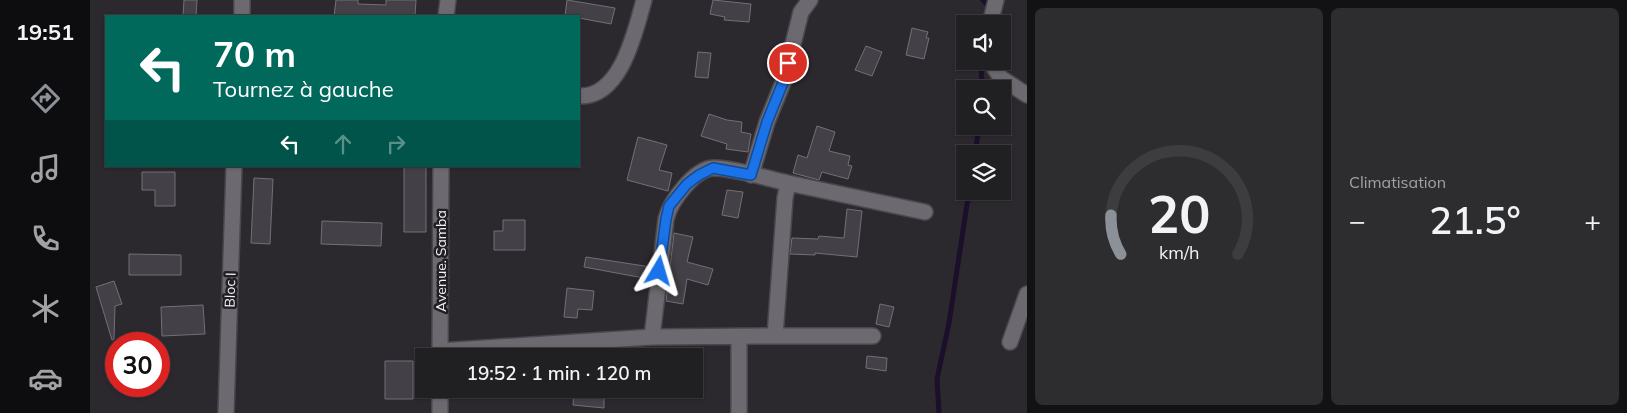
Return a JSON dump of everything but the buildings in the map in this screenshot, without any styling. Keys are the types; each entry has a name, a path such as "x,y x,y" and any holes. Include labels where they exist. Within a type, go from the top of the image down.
{"street":[{"path":"242,0 242,15"},
{"path":"446,15 448,0"},
{"path":"580,96 604,90 622,66 644,0"},
{"path":"751,175 767,122 784,80 801,12 810,0"},
{"path":"992,15 996,0"},
{"path":"996,70 1001,78 1027,95"},
{"name":"Bloc I","path":"226,413 234,167"},
{"name":"Avenue. Samba","path":"440,348 441,167"},
{"path":"652,337 669,206 687,184 713,168 925,212"},
{"path":"775,336 788,183"},
{"path":"1010,342 1027,294"},
{"path":"739,336 739,413"},
{"path":"515,348 652,337 873,336"},
{"path":"440,398 440,413"}],"waterway":[{"path":"983,0 989,6 988,10"},
{"path":"981,70 982,80"},
{"path":"976,145 978,135"},
{"path":"939,413 937,379 949,323 968,200"}],"route":[{"path":"659,271 669,206 687,184 713,168 751,175 767,122 784,80 788,63"}]}
